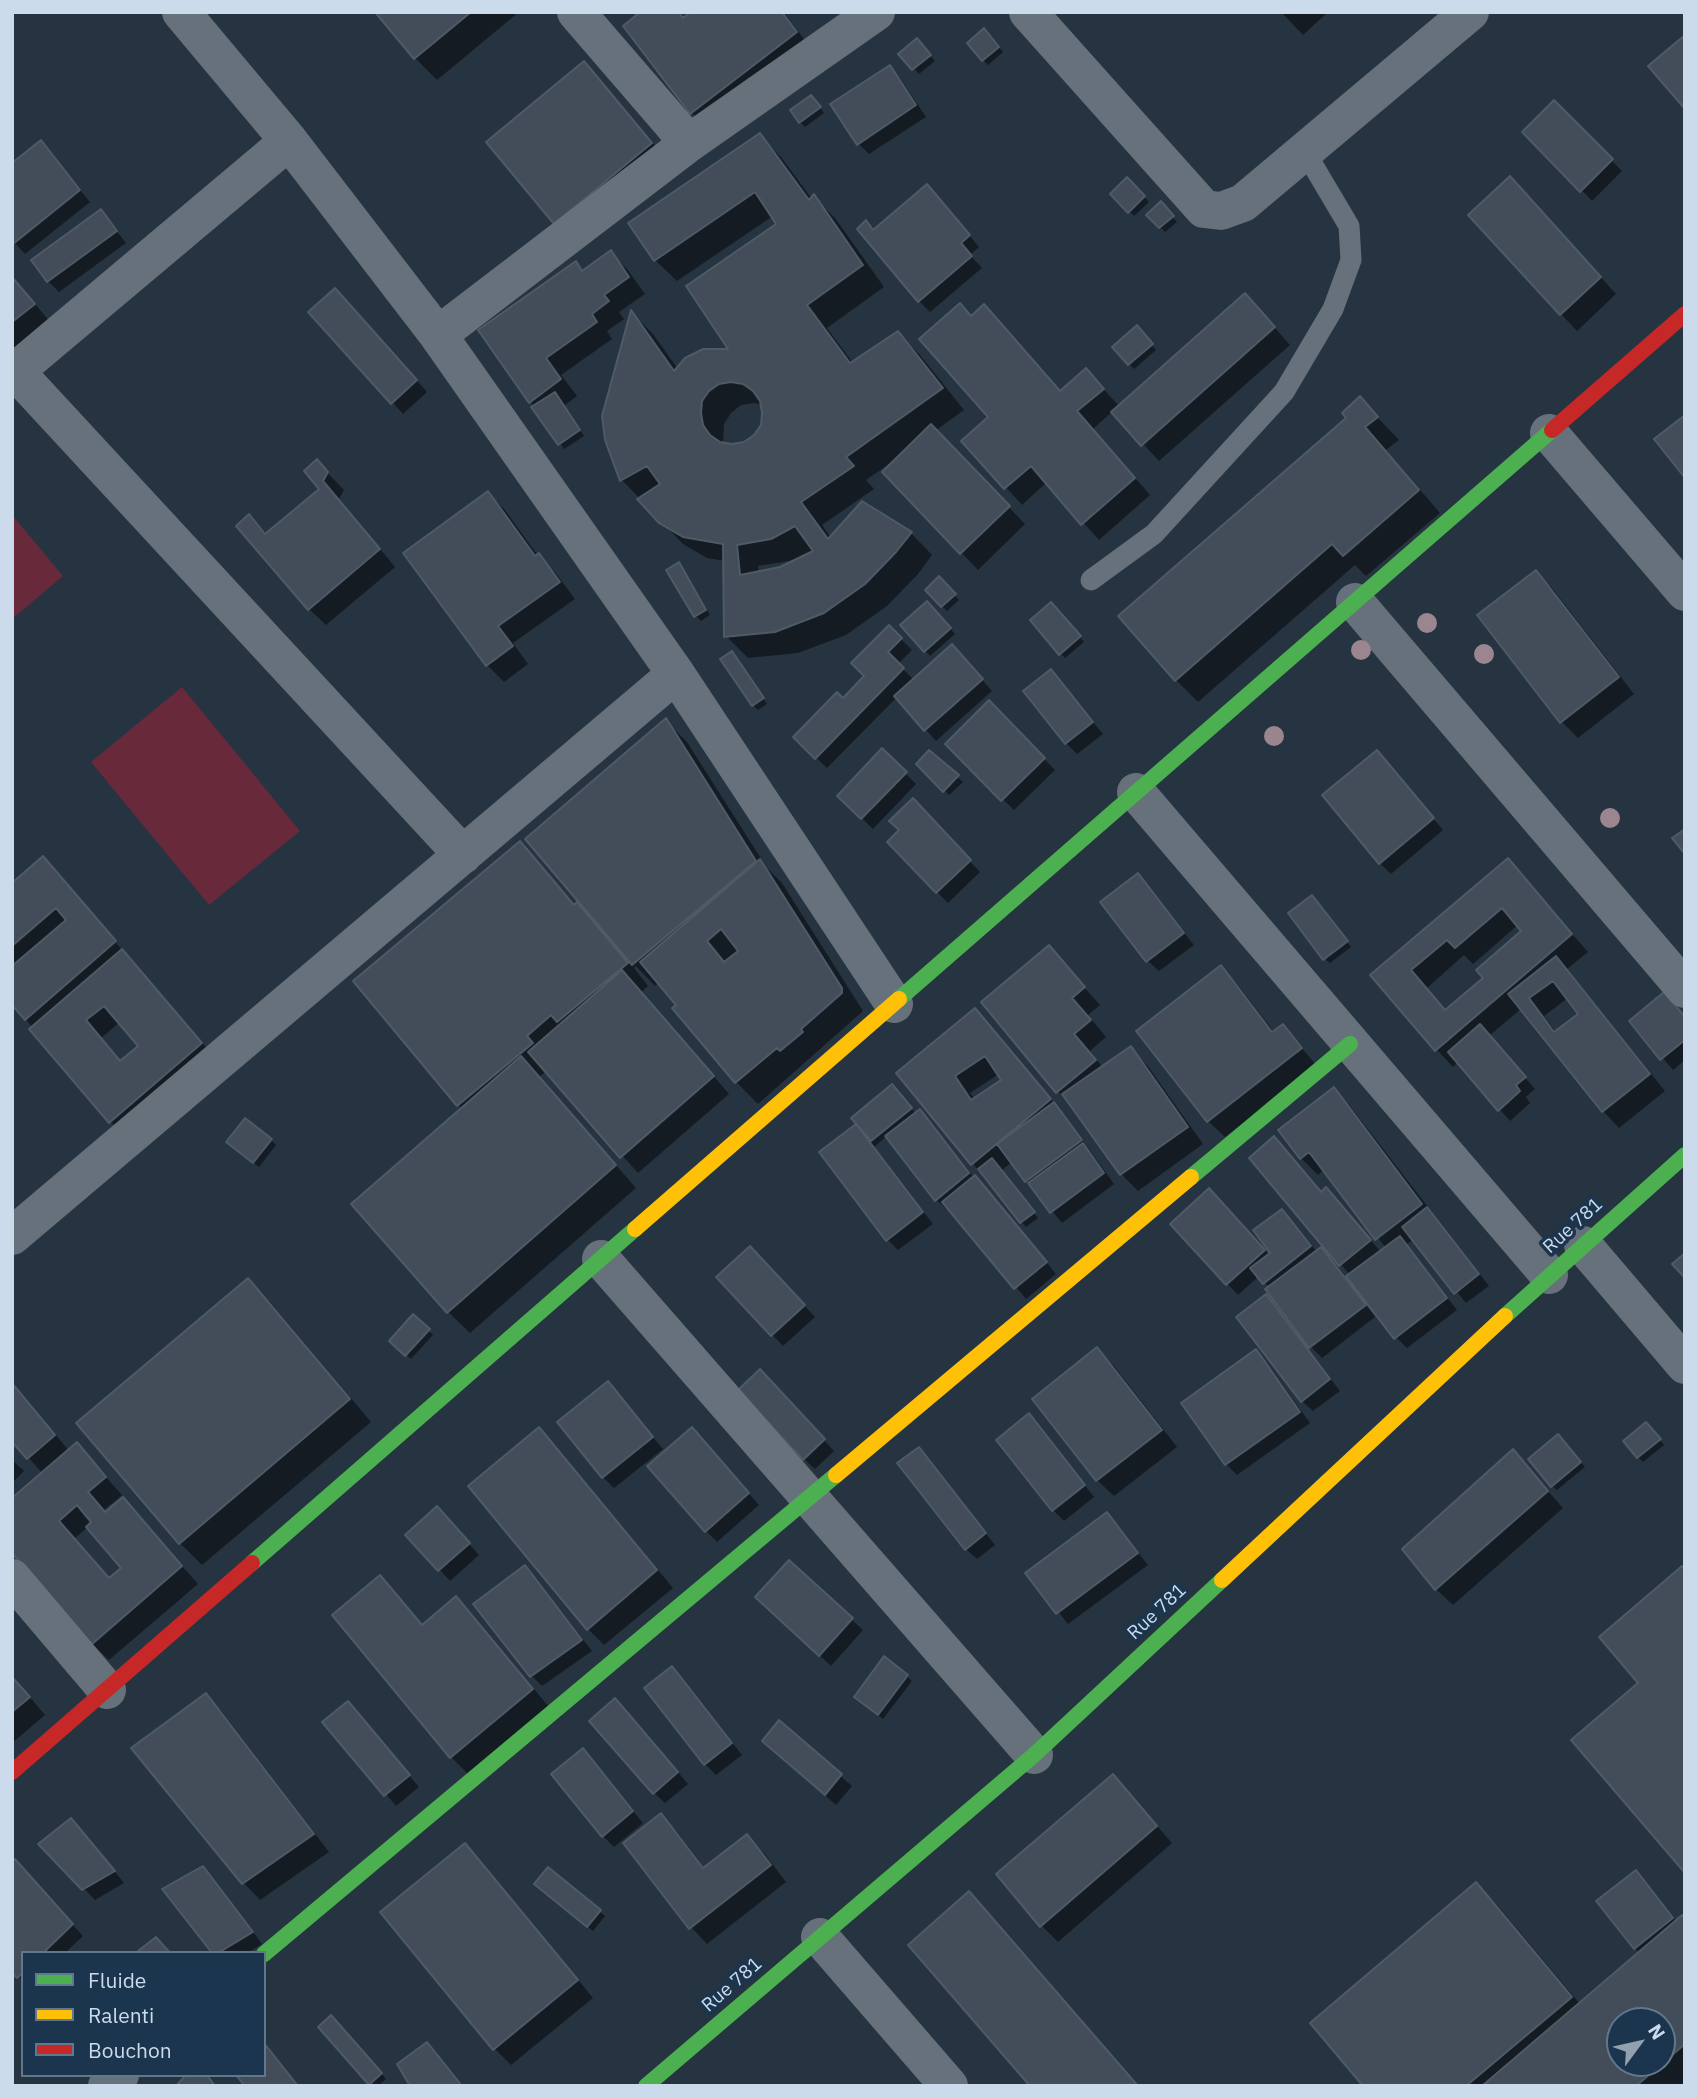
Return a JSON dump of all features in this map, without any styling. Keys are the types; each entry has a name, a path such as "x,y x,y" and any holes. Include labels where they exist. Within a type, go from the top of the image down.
{"street":[{"path":"181,12 289,141 438,335 676,674 894,1004"},
{"path":"576,12 689,143"},
{"path":"438,335 689,143 876,12"},
{"path":"1028,12 1203,209 1221,211 1243,203 1469,12"},
{"path":"289,141 14,373 463,855"},
{"path":"12,1772 1685,314"},
{"path":"1549,433 1685,592"},
{"path":"1355,602 1685,989"},
{"path":"12,1236 676,674"},
{"path":"1136,792 1549,1275"},
{"path":"266,1952 1350,1044"},
{"name":"Rue 781","path":"646,2086 1034,1755 1549,1275 1685,1155"},
{"path":"1583,1245 1685,1365"},
{"path":"601,1259 1034,1755"},
{"path":"12,1578 107,1690"},
{"path":"820,1937 949,2086"}],"lane":[{"path":"1090,580 1154,534 1243,439 1284,392 1333,309 1351,260 1349,226 1304,150"}],"shaded area":[{"path":"12,515 63,576 12,619"},
{"path":"182,687 300,831 209,905 91,762"}],"building":[{"path":"375,12 471,12 414,59"},
{"path":"640,12 679,12 683,18 690,12 782,12 797,32 690,114 623,26"},
{"path":"984,28 999,47 982,61 967,43"},
{"path":"1685,35 1685,109 1648,66"},
{"path":"917,38 931,55 912,70 898,54"},
{"path":"584,61 652,143 554,224 486,142"},
{"path":"890,65 916,105 857,145 830,104"},
{"path":"811,95 821,107 799,123 790,110"},
{"path":"1554,100 1613,159 1580,192 1522,132"},
{"path":"760,133 809,200 814,194 863,265 807,305 850,363 898,331 943,388 846,457 854,466 801,502 828,539 862,501 912,532 865,584 824,613 775,632 724,637 723,544 683,537 659,523 637,499 660,484 647,466 620,481 605,440 602,416 631,310 674,371 685,358 703,349 728,349 686,286 776,224 755,192 654,261 628,223","holes":["719,384 743,384 753,391 760,401 762,413 761,425 754,435 744,442 732,444 720,442 710,435 703,425 701,413 702,401 709,391","795,526 813,551 780,567 740,575 737,545 771,539"]},
{"path":"41,140 80,190 13,244 12,163"},
{"path":"1510,176 1601,277 1560,315 1468,215"},
{"path":"1127,177 1145,196 1128,213 1110,194"},
{"path":"927,184 970,235 961,243 972,256 918,302 857,229 866,220 873,230"},
{"path":"1161,201 1174,216 1159,228 1146,215"},
{"path":"101,209 117,231 47,282 31,260"},
{"path":"611,250 629,277 604,295 609,301 592,314 597,322 546,358 561,379 529,403 478,330 576,261 582,271"},
{"path":"12,277 35,304 12,322"},
{"path":"335,288 417,380 391,404 308,312"},
{"path":"1245,293 1275,327 1141,446 1111,412"},
{"path":"960,303 971,316 984,304 1060,391 1086,368 1104,389 1077,411 1135,478 1081,525 1031,466 1004,489 961,441 988,417 919,339"},
{"path":"1137,325 1153,344 1128,365 1112,347"},
{"path":"555,392 580,430 558,445 531,407"},
{"path":"1360,396 1378,417 1365,427 1419,490 1343,556 1332,544 1175,681 1118,616 1346,418 1342,413"},
{"path":"1685,415 1685,478 1654,439"},
{"path":"931,424 1010,506 960,554 882,472"},
{"path":"317,459 328,472 323,481 380,549 308,610 236,526 249,514 265,534 319,489 304,471"},
{"path":"488,491 535,556 539,553 560,582 498,626 513,646 486,666 403,553"},
{"path":"679,562 706,610 694,617 666,570"},
{"path":"1536,570 1619,677 1560,723 1477,615"},
{"path":"939,576 956,594 941,607 925,590"},
{"path":"927,601 951,628 924,652 900,625"},
{"path":"1051,602 1081,636 1059,655 1030,620"},
{"path":"889,625 902,638 888,652 904,668 815,759 793,737 837,692 843,698 864,676 851,663"},
{"path":"952,644 983,679 924,731 894,696"},
{"path":"732,651 764,698 752,706 720,659"},
{"path":"1051,669 1093,722 1065,744 1023,691"},
{"path":"989,700 1045,758 1001,801 945,744"},
{"path":"666,718 756,861 632,965 525,839"},
{"path":"882,748 907,772 861,819 837,796"},
{"path":"929,750 959,775 943,792 916,764"},
{"path":"1377,750 1434,818 1379,864 1322,795"},
{"path":"913,798 971,860 936,893 887,842 899,830 889,821"},
{"path":"1685,829 1685,854 1672,838"},
{"path":"520,841 574,905 577,902 628,963 557,1022 551,1015 527,1036 533,1043 457,1106 353,981"},
{"path":"43,856 116,941 25,1020 12,1005 12,966 66,920 56,908 12,946 12,883"},
{"path":"1508,858 1572,934 1435,1051 1370,975","holes":["1502,908 1521,931 1476,970 1483,978 1445,1010 1411,970 1447,940 1455,948"]},
{"path":"760,859 842,988 842,993 801,1029 803,1032 780,1051 777,1048 735,1083 672,1008 676,1005 640,962","holes":["721,929 738,951 724,962 707,941"]},
{"path":"1138,873 1184,933 1146,962 1100,902"},
{"path":"1312,895 1348,941 1323,960 1288,913"},
{"path":"1049,945 1085,987 1072,998 1091,1020 1074,1034 1096,1060 1056,1093 981,1002"},
{"path":"122,949 202,1043 109,1123 29,1029","holes":["104,1006 138,1046 120,1061 86,1020"]},
{"path":"1556,956 1650,1074 1602,1112 1508,994","holes":["1553,981 1578,1014 1554,1032 1529,998"]},
{"path":"1221,965 1272,1032 1283,1024 1302,1048 1207,1122 1136,1031"},
{"path":"622,970 714,1076 620,1158 528,1052"},
{"path":"1664,992 1685,1017 1685,1040 1660,1060 1629,1021"},
{"path":"975,1008 1051,1099 971,1165 896,1073","holes":["985,1056 1001,1080 971,1100 955,1076"]},
{"path":"1480,1024 1526,1077 1516,1085 1520,1091 1498,1111 1448,1052"},
{"path":"1131,1046 1188,1127 1120,1175 1062,1094"},
{"path":"521,1056 616,1165 447,1313 351,1204"},
{"path":"892,1084 912,1108 871,1141 851,1118"},
{"path":"1334,1087 1422,1204 1375,1240 1309,1152 1300,1159 1278,1130"},
{"path":"1054,1102 1082,1140 1025,1182 997,1144"},
{"path":"920,1109 969,1173 935,1201 885,1136"},
{"path":"245,1118 272,1139 253,1163 226,1142"},
{"path":"856,1124 923,1212 886,1241 819,1152"},
{"path":"1274,1136 1321,1192 1326,1187 1371,1240 1339,1266 1249,1158"},
{"path":"1083,1143 1104,1173 1050,1213 1028,1183"},
{"path":"992,1158 1035,1212 1020,1223 978,1169"},
{"path":"975,1175 1047,1262 1014,1289 942,1202"},
{"path":"1209,1188 1265,1250 1226,1285 1170,1224"},
{"path":"1427,1207 1479,1274 1454,1294 1402,1227"},
{"path":"1282,1209 1311,1246 1263,1284 1250,1268 1270,1253 1253,1230"},
{"path":"1400,1236 1447,1298 1394,1339 1346,1276"},
{"path":"750,1246 805,1305 771,1336 716,1277"},
{"path":"1321,1247 1366,1305 1309,1348 1265,1289"},
{"path":"1685,1253 1685,1278 1672,1264"},
{"path":"248,1278 350,1399 179,1544 76,1423"},
{"path":"1266,1294 1330,1379 1301,1402 1236,1317"},
{"path":"413,1314 430,1329 405,1356 389,1341"},
{"path":"1097,1347 1162,1430 1096,1481 1032,1399"},
{"path":"1256,1349 1300,1412 1225,1465 1181,1403"},
{"path":"760,1369 825,1439 803,1460 738,1390"},
{"path":"608,1381 653,1437 602,1478 557,1422"},
{"path":"12,1383 55,1435 27,1459 12,1442"},
{"path":"1029,1413 1085,1485 1052,1511 996,1440"},
{"path":"1646,1422 1661,1439 1637,1458 1623,1441"},
{"path":"539,1427 657,1570 587,1630 468,1486"},
{"path":"692,1427 749,1493 705,1532 647,1466"},
{"path":"1558,1434 1581,1462 1551,1487 1528,1459"},
{"path":"77,1442 106,1477 88,1492 105,1512 123,1497 182,1566 91,1645 12,1553 12,1498","holes":["77,1505 91,1522 86,1527 121,1568 109,1578 59,1521"]},
{"path":"919,1447 986,1533 965,1550 897,1463"},
{"path":"1513,1449 1548,1491 1435,1590 1402,1549"},
{"path":"437,1506 470,1543 438,1571 405,1535"},
{"path":"1107,1512 1138,1553 1056,1614 1025,1573"},
{"path":"789,1560 853,1618 819,1656 755,1597"},
{"path":"525,1565 582,1640 530,1677 473,1604"},
{"path":"1682,1566 1685,1570 1685,1873 1571,1740 1638,1683 1599,1637"},
{"path":"380,1575 422,1625 456,1596 533,1689 450,1758 332,1615"},
{"path":"884,1656 908,1675 878,1715 854,1697"},
{"path":"672,1666 732,1743 704,1765 644,1688"},
{"path":"12,1677 30,1697 12,1712"},
{"path":"206,1693 314,1834 242,1884 131,1748"},
{"path":"615,1698 678,1772 653,1794 589,1721"},
{"path":"348,1701 410,1775 384,1796 322,1722"},
{"path":"779,1720 842,1774 825,1795 762,1741"},
{"path":"583,1748 633,1811 602,1837 551,1774"},
{"path":"1113,1774 1157,1826 1040,1927 996,1874"},
{"path":"661,1813 703,1868 747,1834 771,1865 689,1929 623,1843"},
{"path":"71,1818 115,1871 82,1890 38,1844"},
{"path":"465,1843 578,1980 493,2050 380,1912"},
{"path":"15,1859 73,1924 45,1951 21,1951 21,1975 17,1978 12,1973 12,1862"},
{"path":"203,1866 253,1932 221,1951 210,1951 162,1889"},
{"path":"548,1867 601,1910 587,1927 534,1884"},
{"path":"1636,1870 1673,1918 1634,1949 1596,1901"},
{"path":"1476,1882 1572,1997 1466,2086 1363,2086 1310,2023"},
{"path":"969,1891 1138,2086 1030,2086 908,1945"},
{"path":"1682,1915 1685,1918 1685,2044 1676,2052 1676,2007 1606,2007 1606,2077 1646,2077 1636,2086 1482,2086"},
{"path":"156,1937 168,1951 138,1951"},
{"path":"331,2015 382,2073 369,2085 318,2027"},
{"path":"427,2042 462,2086 410,2086 397,2064"},
{"path":"266,2046 298,2086 245,2086 238,2077 266,2077"},
{"path":"184,2077 208,2077 215,2086 176,2086"}],"traffic: fast":[{"path":"899,999 1552,430"},
{"path":"1191,1177 1350,1044"},
{"path":"1505,1316 1685,1155"},
{"path":"252,1563 635,1229"},
{"path":"266,1952 836,1475"},
{"path":"646,2086 1034,1755 1222,1580"}],"traffic: slow":[{"path":"635,1229 899,999"},
{"path":"836,1475 1191,1177"},
{"path":"1222,1580 1505,1316"}],"traffic: jam":[{"path":"1552,430 1685,314"},
{"path":"12,1772 252,1563"}]}
